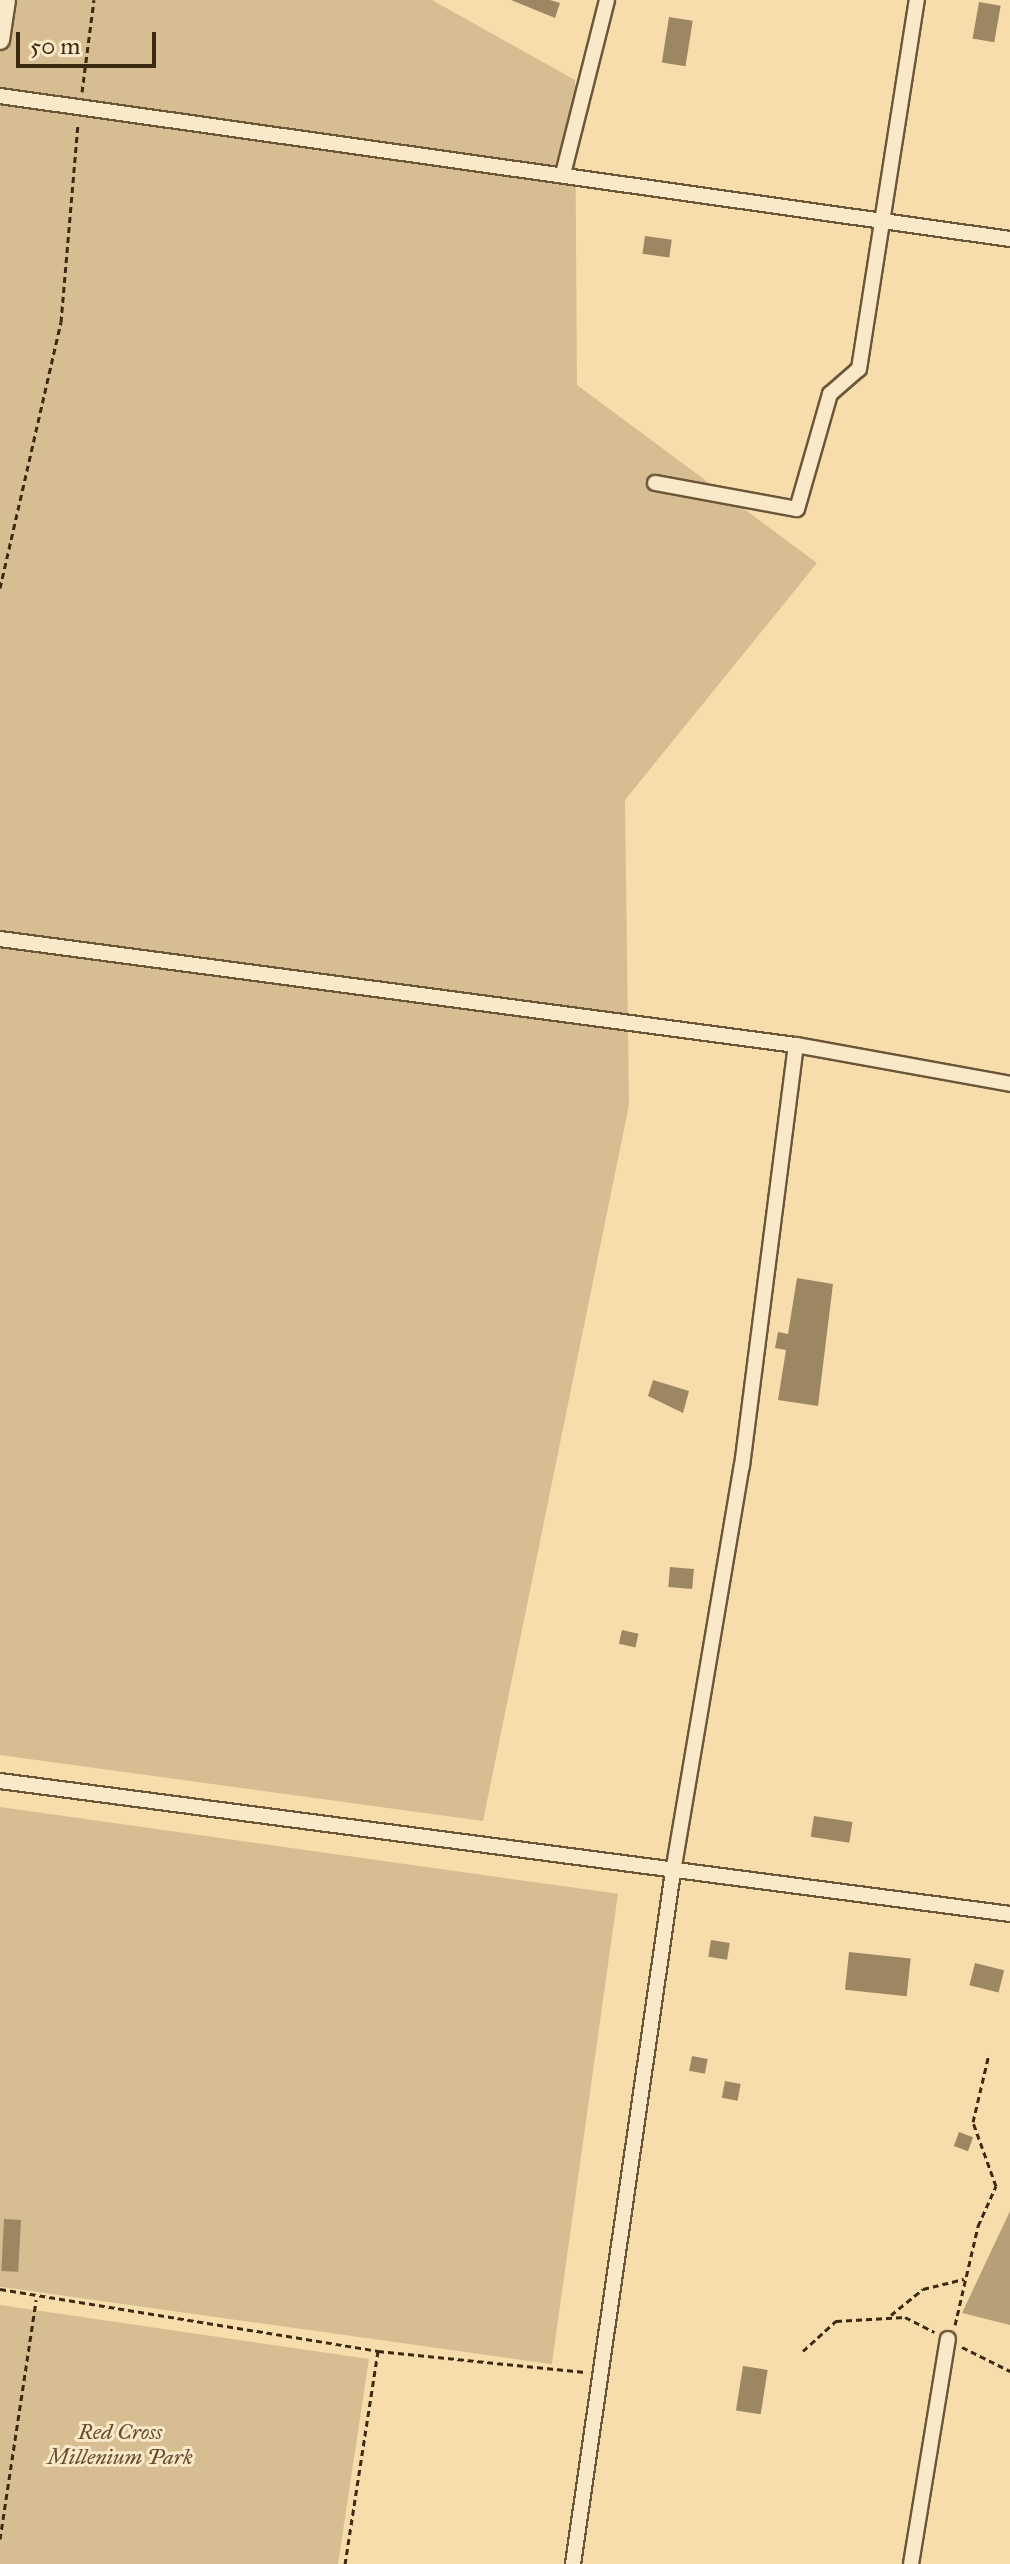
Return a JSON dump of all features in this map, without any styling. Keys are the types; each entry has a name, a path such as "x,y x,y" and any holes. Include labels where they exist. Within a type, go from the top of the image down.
{"street":[{"path":"0,40 6,0"},
{"path":"563,174 607,0"},
{"path":"655,483 797,509 830,394 859,369 880,219 917,0"},
{"path":"0,96 1010,239"},
{"path":"0,939 796,1045 1010,1084"},
{"path":"573,2564 673,1872 742,1466 796,1045"},
{"path":"0,1781 1010,1914"},
{"path":"911,2564 948,2339"}],"path":[{"path":"0,588 61,322 80,107 94,0"},
{"path":"948,2339 964,2279 996,2186 973,2122 989,2054"},
{"path":"891,2315 923,2289 964,2279"},
{"path":"0,2289 36,2300 378,2351 601,2374"},
{"path":"0,2539 36,2300"},
{"path":"803,2351 836,2321 891,2315 948,2339 1010,2371"},
{"path":"345,2564 378,2351"}],"green space":[{"path":"0,0 432,0 575,80 577,385 817,563 625,800 629,1105 483,1821 0,1755"},
{"path":"0,1807 618,1894 552,2364 0,2287"},
{"name":"Red Cross Millenium Park","path":"0,2305 369,2359 338,2564 0,2564"}],"shaded area":[{"path":"1010,2211 1010,2325 962,2313"}],"building":[{"path":"511,0 550,0 560,3 555,18"},
{"path":"979,2 1001,6 994,42 973,38"},
{"path":"669,17 693,21 686,66 662,62"},
{"path":"645,236 672,240 669,258 642,254"},
{"path":"797,1278 833,1284 818,1406 778,1400 786,1350 775,1348 778,1332 788,1334"},
{"path":"653,1380 689,1391 683,1413 648,1396"},
{"path":"670,1567 694,1569 692,1589 668,1587"},
{"path":"622,1630 639,1634 635,1647 619,1644"},
{"path":"814,1816 853,1822 849,1843 811,1837"},
{"path":"711,1940 730,1943 727,1960 708,1957"},
{"path":"849,1952 911,1958 907,1996 845,1990"},
{"path":"975,1963 1004,1970 999,1993 969,1985"},
{"path":"692,2056 708,2059 705,2074 689,2071"},
{"path":"725,2081 741,2084 737,2101 722,2098"},
{"path":"959,2132 973,2137 968,2151 954,2146"},
{"path":"4,2219 21,2220 18,2272 1,2271"},
{"path":"743,2366 768,2370 761,2414 736,2410"}]}
